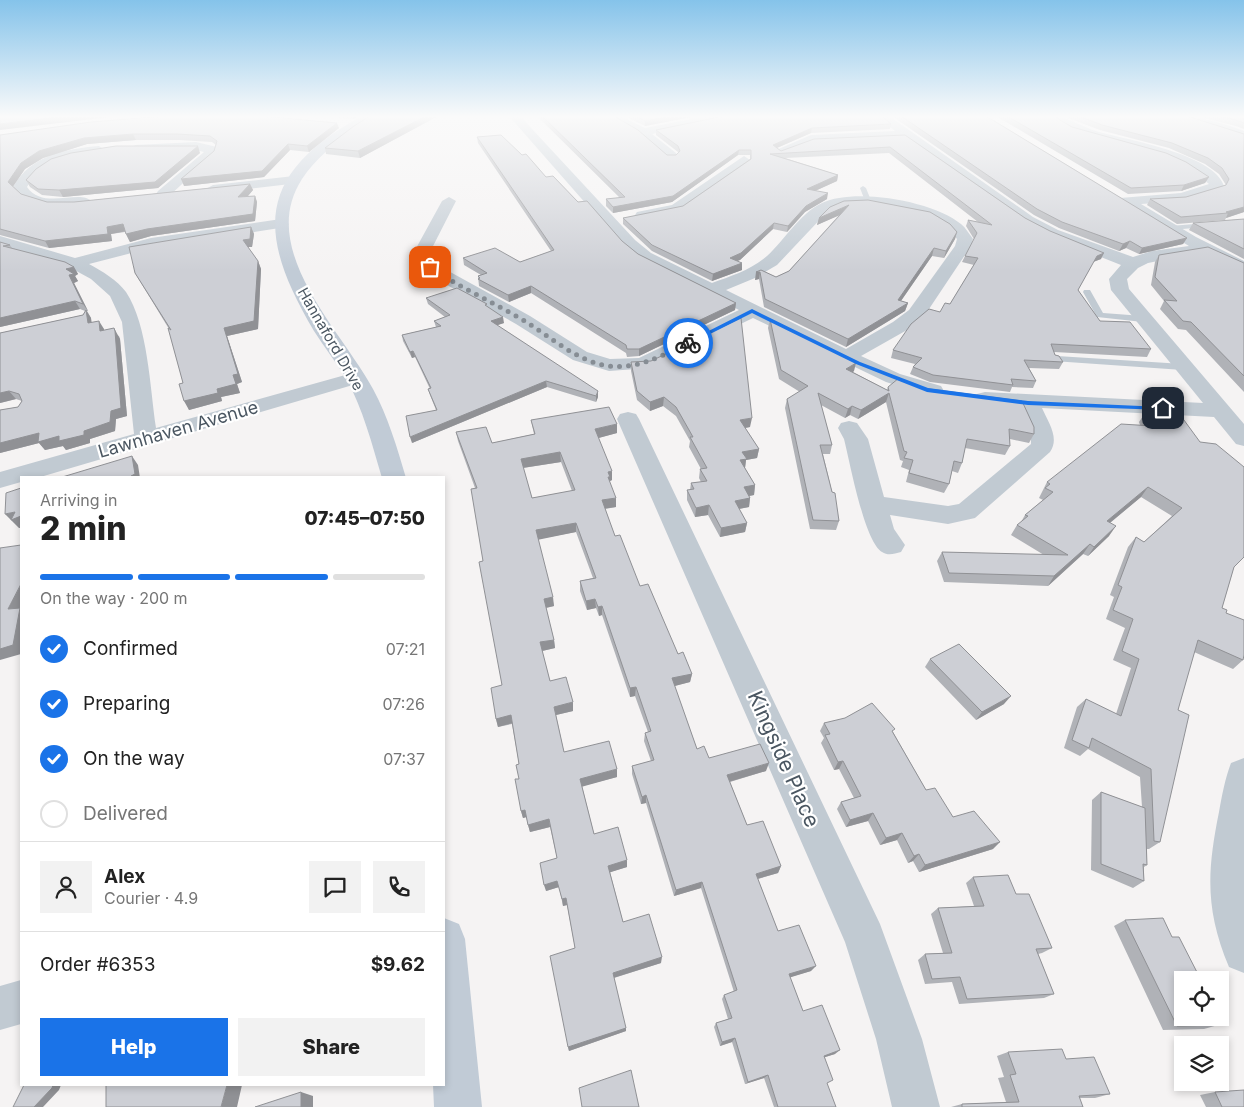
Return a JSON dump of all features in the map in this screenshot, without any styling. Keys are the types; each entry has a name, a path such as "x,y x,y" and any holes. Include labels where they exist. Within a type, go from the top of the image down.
{"street":[{"path":"39,168 22,182 20,187 28,197 42,201 64,203 95,202"},
{"path":"192,168 159,194 294,180"},
{"name":"Hannaford Drive","path":"304,168 294,180 285,200 281,224 286,254 296,278 324,331 356,378 374,415 393,476"},
{"path":"561,168 629,244 645,256 709,290 846,357 902,381 927,390 1028,403 1221,411"},
{"path":"608,220 677,208 733,168"},
{"path":"954,168 1028,220 1053,233 1132,263"},
{"path":"1125,201 1182,196 1217,186 1214,181 1195,168"},
{"path":"1110,192 1170,228 1244,267"},
{"path":"709,290 765,266 828,206 857,200 866,195 937,216 959,228 965,239 952,262 916,314 900,326 846,357"},
{"path":"448,201 422,252 425,262 437,272 523,320 580,356 594,362 626,366 643,364 752,311"},
{"path":"75,264 110,252 144,244 281,224"},
{"path":"0,241 75,264 97,275 118,294 131,322 146,438"},
{"path":"1207,248 1160,255 1132,263 1123,270 1118,279 1125,298 1244,438"},
{"name":"Lawnhaven Avenue","path":"0,480 356,378"},
{"path":"873,504 940,515 966,512 1042,447 1043,436 1028,403"},
{"name":"Kingside Place","path":"628,419 722,621 865,939 899,1039 916,1107"},
{"path":"852,434 873,504 886,538"},
{"path":"1244,775 1228,864 1230,904 1244,952"},
{"path":"445,951 458,1107"},
{"path":"0,1008 20,1002"}],"lane":[{"path":"1170,228 1244,222"},
{"path":"1087,292 1100,315 1143,319"},
{"path":"1057,358 1183,367"}],"building":[{"path":"0,168 18,168 8,182 21,194 47,202 74,202 250,184 238,197 255,196 253,214 147,229 126,234 123,224 107,227 108,234 45,241 0,229"},
{"path":"172,168 155,182 59,190 38,189 26,180 36,169"},
{"path":"194,168 265,168 262,171 181,179"},
{"path":"498,168 538,168 546,177 553,176 578,202 587,201 622,241 638,254 736,303 639,349 627,349 626,345 531,286 508,295 478,279 480,278 478,276 487,273 463,258 495,248 520,262 554,250"},
{"path":"595,168 714,168 673,196 613,207 606,199 625,197"},
{"path":"738,168 814,168 838,175 807,189 828,193 806,206 788,226 774,223 741,253 730,258 742,263 713,274 652,245 623,218 683,206"},
{"path":"917,168 952,168 1025,218 1050,231 1104,253 1097,256 1078,290 1100,321 1130,322 1151,349 1051,344 1055,355 1059,356 1063,362 1024,360 1036,381 1011,379 1013,385 933,375 913,367 922,358 893,350 911,324 929,309 940,312 945,303 950,304 978,258 965,256 977,233 968,220 992,225"},
{"path":"977,168 1071,168 1187,238 1142,248 1130,241 1123,244 1062,222 1037,209"},
{"path":"1096,168 1195,168 1209,177 1184,185 1131,188"},
{"path":"1222,168 1244,168 1244,207 1226,212 1228,213 1181,217 1150,199 1186,197 1226,185 1229,179"},
{"path":"868,200 930,212 950,224 957,232 946,251 934,248 898,300 908,303 848,339 765,299 760,272 756,272 761,270 776,277 789,271 849,205 819,218 830,207 844,201"},
{"path":"1244,219 1244,249 1193,223"},
{"path":"251,227 250,239 243,240 258,261 254,321 224,328 238,374 233,375 236,384 217,389 218,393 184,401 179,384 183,383 168,328 171,330 135,273 129,247"},
{"path":"0,242 10,245 3,246 65,262 74,267 66,269 74,274 69,275 83,304 75,301 0,318"},
{"path":"1208,247 1244,263 1244,376 1191,322 1183,321 1164,300 1177,301 1155,277 1159,255"},
{"path":"457,288 487,304 485,305 503,317 491,321 598,391 596,396 546,381 410,437 406,416 437,410 428,389 431,388 413,351 410,352 402,335 441,326 434,321 450,315 426,298"},
{"path":"86,310 88,323 99,321 100,331 114,328 121,408 111,411 110,422 84,431 84,435 59,441 59,436 38,442 39,433 0,443 0,410 18,407 22,401 19,394 9,391 0,393 0,333 83,315"},
{"path":"741,318 752,418 740,420 759,449 742,452 747,459 740,460 755,485 744,487 750,498 735,501 747,523 721,528 709,505 696,508 687,490 694,489 691,483 707,481 700,469 707,468 690,437 693,437 676,407 664,397 650,402 637,391 631,362 651,361"},
{"path":"770,319 856,363 846,369 889,391 888,387 899,378 922,388 1022,401 1034,427 1034,434 1009,429 1010,446 967,439 962,463 954,461 949,484 909,473 913,460 904,458 907,452 904,451 889,393 861,410 852,406 848,409 818,393 832,445 820,445 832,492 835,493 839,521 813,520 787,399 808,386 781,370"},
{"path":"609,407 617,424 595,429 612,471 608,472 610,477 608,477 616,498 602,500 615,536 620,535 640,586 648,584 678,654 683,652 692,674 672,678 697,749 704,746 709,758 760,744 769,763 727,775 747,825 763,821 781,866 756,874 778,931 799,925 816,966 789,974 803,1011 822,1005 840,1050 824,1056 833,1080 827,1083 836,1107 778,1107 768,1075 748,1082 735,1038 722,1042 716,1023 732,1018 724,995 737,990 702,882 676,890 646,795 642,797 632,766 654,760 645,733 651,731 636,687 630,688 602,606 598,607 595,599 586,601 580,581 596,578 576,523 536,530 553,597 544,599 554,640 540,642 550,681 566,677 573,702 554,707 564,752 609,741 617,769 580,779 594,834 618,827 627,860 608,866 623,922 649,914 662,957 613,973 626,1028 568,1047 550,956 575,948 566,898 562,899 557,881 544,885 540,863 557,858 549,819 528,825 525,810 521,811 515,779 519,779 516,765 519,764 511,715 496,719 491,688 502,685 479,562 483,561 471,489 477,488 456,432 486,427 492,443 535,434 531,420","holes":["560,452 575,490 532,498 521,459"]},
{"path":"1145,413 1181,416 1200,442 1216,444 1244,467 1244,557 1234,567 1222,608 1227,610 1226,613 1244,620 1243,660 1198,640 1178,710 1189,715 1160,842 1154,841 1151,769 1092,738 1089,748 1072,740 1086,699 1121,716 1139,659 1122,651 1133,619 1113,610 1122,587 1118,585 1136,537 1144,542 1182,508 1148,487 1107,521 1116,526 1094,547 1090,544 1054,576 949,573 942,552 1068,555 1017,525 1028,516 1025,515 1053,492 1045,488 1050,484 1047,482 1121,424 1153,426"},
{"path":"132,456 135,474 131,476 66,476"},
{"path":"20,488 20,516 11,520 15,512 5,514 6,493"},
{"path":"20,545 20,586 8,609 20,608 13,645 0,649 0,548"},
{"path":"959,644 1011,696 982,712 930,659"},
{"path":"872,703 895,729 892,731 926,790 935,788 953,817 974,811 1000,842 925,865 919,854 914,856 902,833 886,838 873,813 850,820 841,802 861,796 843,761 838,762 825,735 830,734 824,723 845,718"},
{"path":"1101,792 1145,808 1147,865 1143,864 1144,881 1101,864"},
{"path":"1008,875 1016,894 1029,894 1052,948 1036,949 1054,994 967,999 960,977 932,979 925,954 952,953 938,908 984,906 973,877"},
{"path":"1163,918 1172,937 1179,937 1196,971 1174,971 1174,1020 1125,920"},
{"path":"1062,1049 1066,1059 1094,1057 1110,1094 1079,1096 1083,1107 962,1107 962,1104 1019,1102 1010,1075 1016,1074 1008,1052"},
{"path":"631,1070 639,1107 582,1107 579,1088"},
{"path":"24,1086 53,1086 34,1107 13,1107"},
{"path":"106,1086 227,1086 221,1107 106,1107"},
{"path":"1244,1090 1244,1107 1222,1107 1215,1092"},
{"path":"301,1092 301,1107 255,1107"}],"way so far":[{"path":"430,267 523,320 580,356 594,362 609,366 643,364 688,343"}],"route":[{"path":"688,343 752,311 858,363 927,390 1028,403 1163,408"}]}
